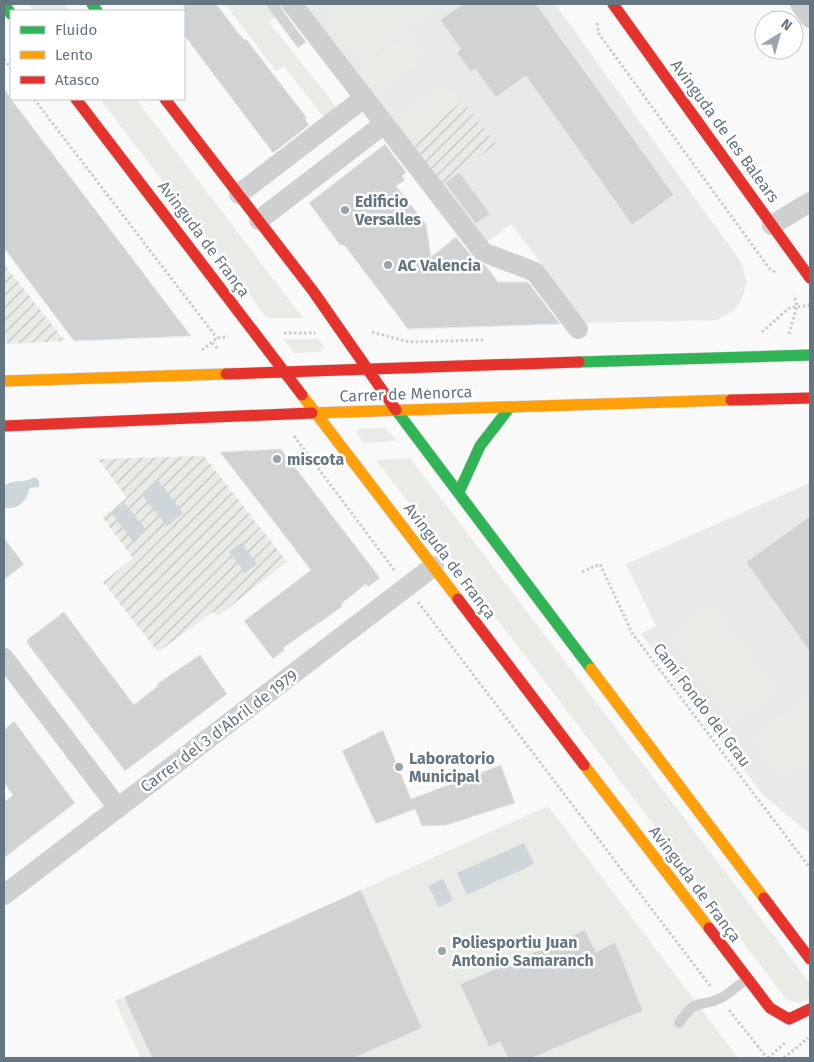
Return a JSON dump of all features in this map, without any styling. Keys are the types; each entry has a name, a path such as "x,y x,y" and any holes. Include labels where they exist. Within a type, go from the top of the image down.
{"main road":[{"name":"Avinguda de les Balears","path":"612,4 810,278"},
{"name":"Avinguda de França","path":"77,100 770,1008 789,1019 810,1009"},
{"path":"166,100 259,220 369,369 396,410 810,959"},
{"name":"Carrer de Menorca","path":"4,381 810,355"},
{"name":"Carrer de Menorca","path":"4,426 396,410 810,398"},
{"path":"459,492 480,446 510,407"}],"street":[{"path":"292,4 483,252 535,272 578,329"},
{"path":"800,4 810,18"},
{"path":"239,194 364,98"},
{"path":"259,220 384,124"},
{"path":"772,225 810,202"},
{"name":"Carrer del 3 d'Abril de 1979","path":"4,895 434,566"},
{"path":"4,658 118,808"}],"lane":[{"path":"679,1023 688,1010 697,1004 720,998 747,979"}],"path":[{"path":"596,20 599,34 769,268 782,277"},
{"path":"35,100 217,338 226,337"},
{"path":"789,288 798,306 810,305"},
{"path":"278,333 317,333"},
{"path":"212,343 220,352"},
{"path":"292,434 399,576"},
{"name":"Camí Fondo del Grau","path":"582,572 600,564 632,633 810,868"},
{"path":"416,598 767,1058"},
{"path":"784,1058 810,1036"}],"shaded area":[{"path":"28,4 64,4 69,10 33,10"},
{"path":"225,4 283,4 287,9 269,22 338,109 325,119 284,66 276,71"},
{"path":"302,4 555,4 741,262 747,283 740,303 733,311 717,320 586,323 511,224 486,243"},
{"path":"342,4 440,4 361,64 324,17"},
{"path":"409,33 419,45 419,62 374,98 355,74"},
{"path":"439,87 450,89 463,101 409,143 392,121"},
{"path":"101,100 137,100 303,318 267,318"},
{"path":"463,101 496,144 442,186 409,143"},
{"path":"4,264 65,341 8,344 4,338"},
{"path":"283,339 319,339 324,348 321,352 295,353"},
{"path":"385,428 397,441 363,443 356,432 359,429"},
{"path":"204,456 287,562 218,616 213,612 158,652 103,582 133,558 102,517 127,498 98,459"},
{"path":"410,458 809,982 810,992 807,1001 797,1003 787,1000 376,460"},
{"path":"35,477 39,481 39,487 30,488 21,504 13,508 4,508 4,486 12,482"},
{"path":"158,480 183,513 167,526 141,494"},
{"path":"810,483 810,834 763,795 641,634 656,626 626,564"},
{"path":"125,503 146,530 133,541 112,514"},
{"path":"241,543 257,564 245,573 229,552"},
{"path":"712,603 777,692 732,724 668,635"},
{"path":"810,695 810,760 782,780 751,737"},
{"name":"Poliesportiu Juan Antonio Samaranch","path":"548,806 738,1058 141,1058 115,1001"},
{"path":"524,843 534,864 467,895 457,873"},
{"path":"443,879 453,900 439,907 428,886"}],"building":[{"path":"184,4 216,4 244,40 246,39 307,118 305,119 309,125 273,153 185,36"},
{"path":"265,4 280,4 306,42 298,48"},
{"path":"463,4 536,4 674,195 632,225 526,76 496,97 475,69 471,72 457,53 461,49 440,20"},
{"path":"4,88 10,100 191,336 74,341 4,248"},
{"path":"385,144 406,172 402,176 405,180 396,186 426,224 431,257 456,237 474,259 486,266 498,282 528,282 560,324 408,329 345,246 340,245 309,203"},
{"path":"459,172 490,213 476,224 445,183"},
{"path":"281,449 380,578 368,587 366,584 341,604 343,606 283,648 285,650 273,659 244,621 311,570 220,452"},
{"path":"810,516 810,652 746,562"},
{"path":"4,538 24,564 4,580"},
{"path":"64,612 134,705 158,686 157,684 200,655 227,694 125,771 27,643 28,639"},
{"path":"14,721 75,803 4,858 4,802 13,795 4,783 4,730"},
{"path":"383,730 411,799 501,765 515,803 447,825 422,826 415,809 376,824 342,751"},
{"path":"361,890 422,1028 354,1058 152,1058 124,997"},
{"path":"585,930 596,952 615,942 643,1011 532,1058 508,1058 500,1042 489,1047 460,984"}],"traffic: fast":[{"path":"4,4 10,13"},
{"path":"92,4 96,10"},
{"path":"579,362 810,355"},
{"path":"459,492 480,446 510,407"},
{"path":"396,410 591,669"}],"traffic: slow":[{"path":"4,381 226,374"},
{"path":"302,395 458,599"},
{"path":"312,413 731,400"},
{"path":"591,669 764,898"},
{"path":"584,765 709,928"}],"traffic: jam":[{"path":"613,4 810,278"},
{"path":"77,100 302,395"},
{"path":"166,100 313,291 396,410"},
{"path":"226,374 579,362"},
{"path":"731,400 810,398"},
{"path":"4,426 312,413"},
{"path":"458,599 584,765"},
{"path":"764,898 810,959"},
{"path":"709,928 770,1008 789,1019 810,1009"}],"place":[{"name":"Edificio Versalles","path":"345,210"},
{"name":"AC Valencia","path":"388,265"},
{"name":"miscota","path":"277,459"},
{"name":"Laboratorio Municipal","path":"399,767"},
{"name":"Poliesportiu Juan Antonio Samaranch","path":"442,951"}]}
